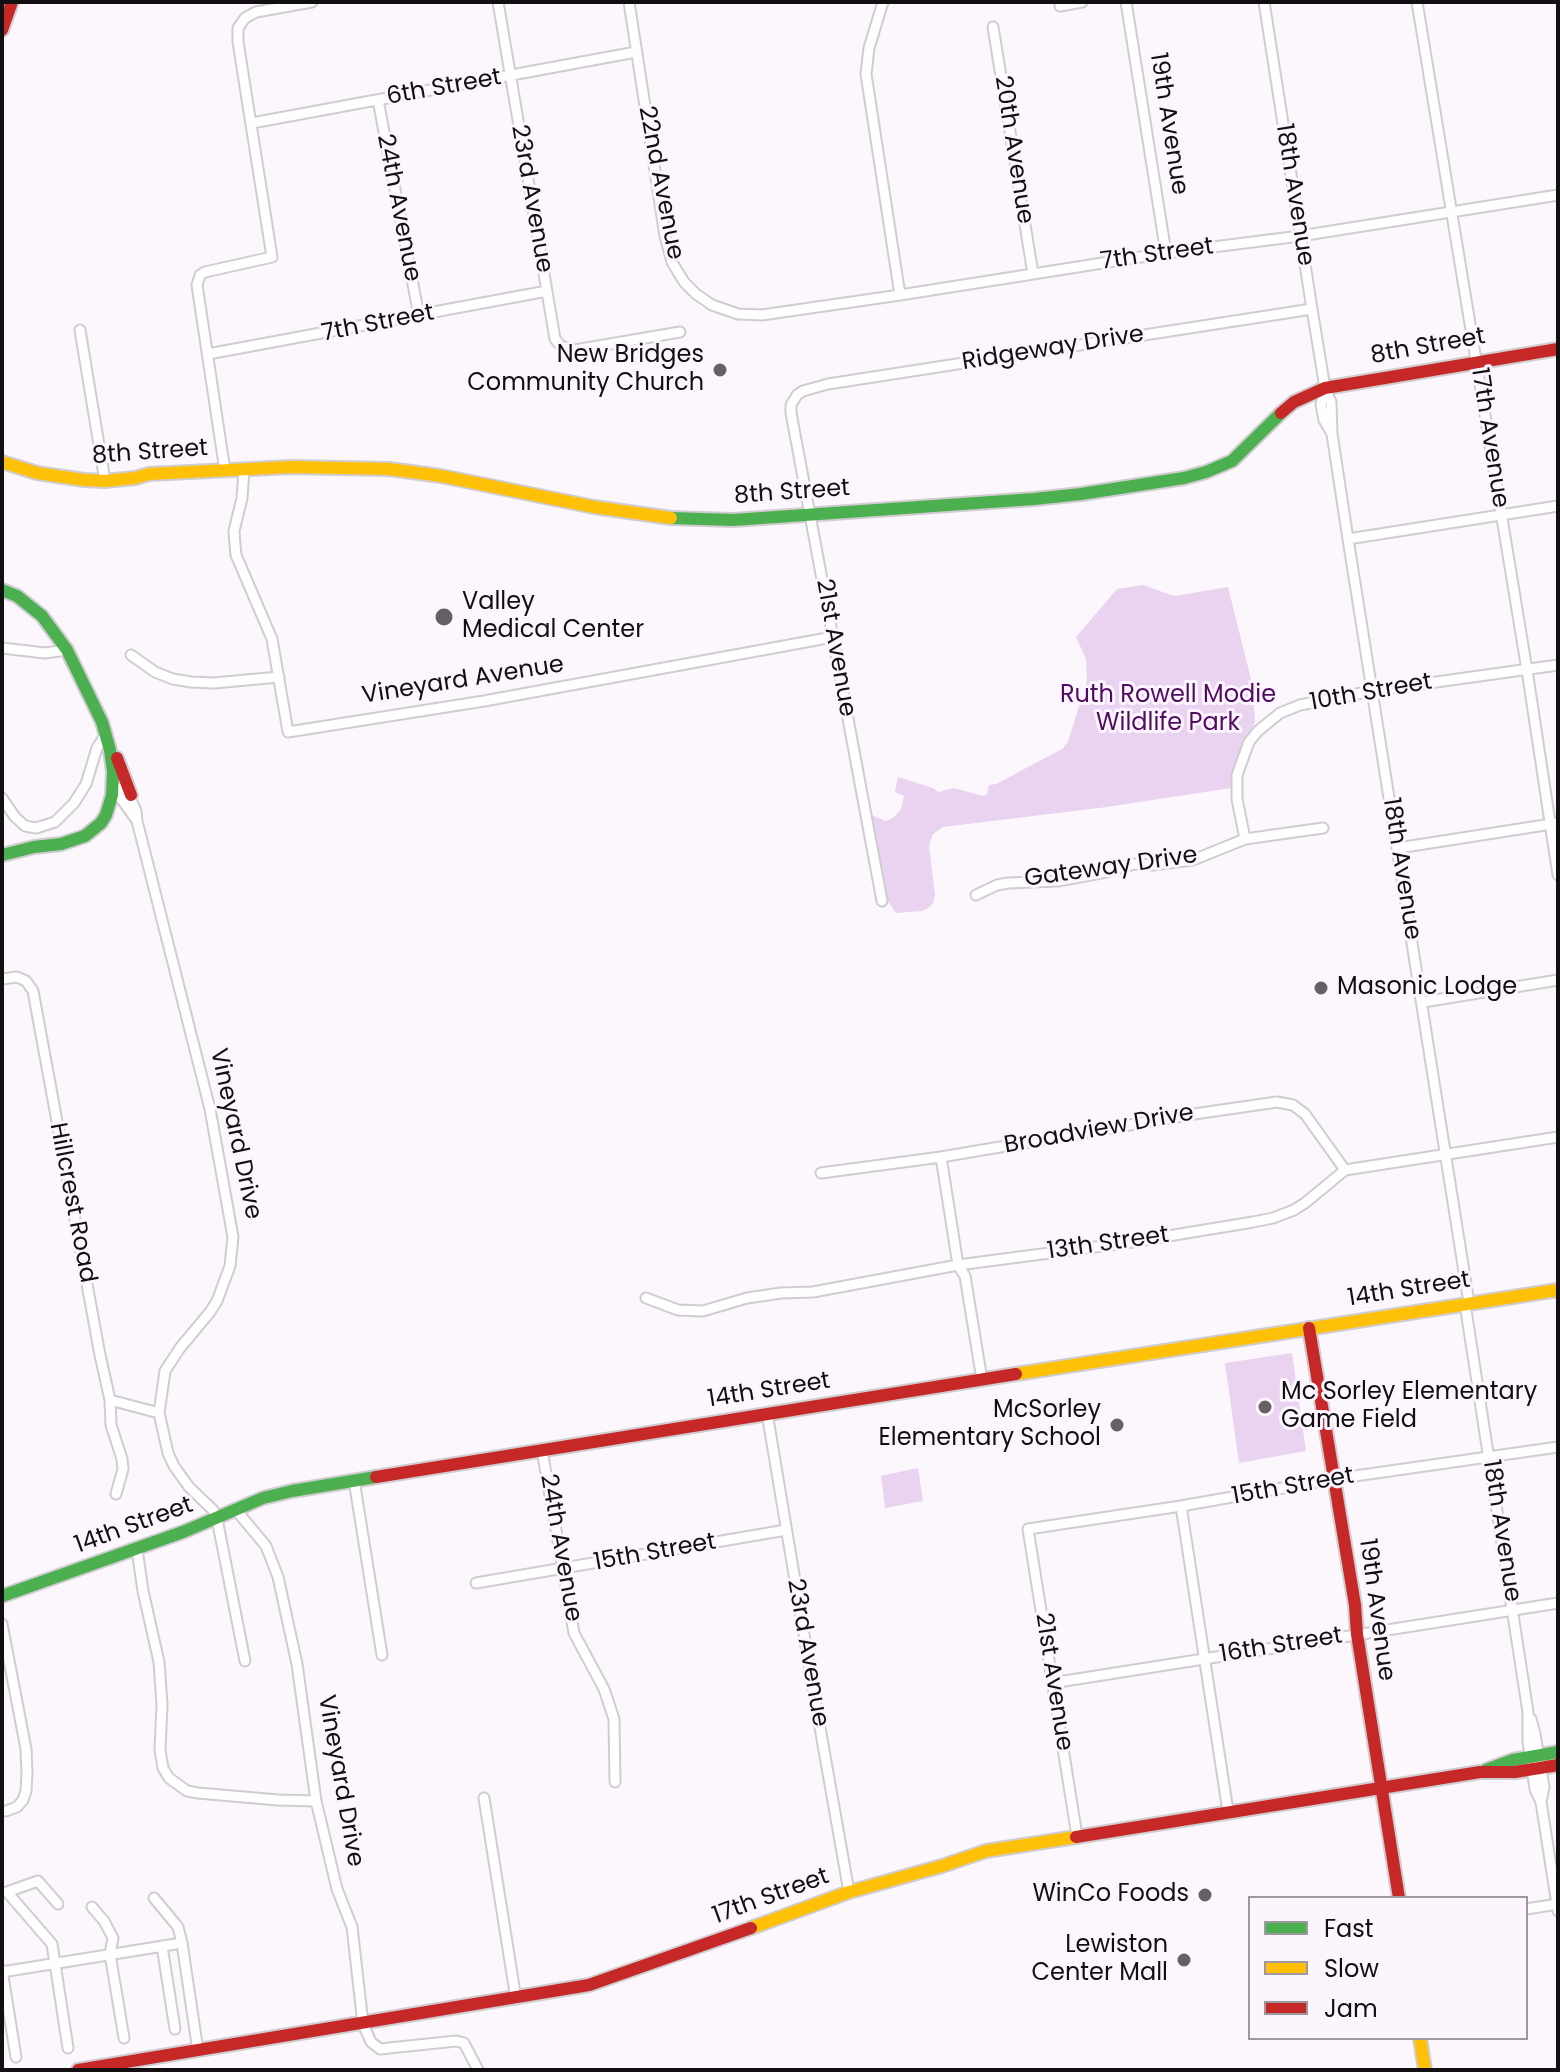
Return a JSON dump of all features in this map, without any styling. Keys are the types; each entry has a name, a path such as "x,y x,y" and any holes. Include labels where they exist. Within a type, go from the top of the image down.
{"main road":[{"path":"2,30 12,2"},
{"name":"8th Street","path":"2,462 56,477 105,481 149,474 321,466 398,470 594,507 678,519 733,520 1034,499 1194,476 1232,461 1288,406 1325,388 1558,349"},
{"path":"2,590 17,596 42,616 67,650 98,713 131,795"},
{"path":"2,855 72,841 85,836 101,823 112,792 113,771 106,734"},
{"name":"14th Street","path":"2,1596 217,1519 263,1498 354,1480 1558,1290"},
{"name":"19th Avenue","path":"1309,1328 1399,1896"},
{"name":"17th Street","path":"78,2070 589,1985 849,1892 986,1851 1480,1772 1515,1772 1558,1752"},
{"name":"17th Street","path":"1536,1763 1558,1765"},
{"path":"1420,2040 1425,2070"}],"street":[{"path":"225,471 197,285 200,275 205,272 272,257 238,28 245,18 256,12 312,2"},
{"name":"23rd Avenue","path":"498,2 555,339 561,346 575,350 680,332"},
{"name":"22nd Avenue","path":"629,2 665,236 672,262 684,282 712,305 738,314 756,315"},
{"path":"883,2 869,48 866,74 900,295"},
{"path":"1060,6 1082,2"},
{"name":"19th Avenue","path":"1126,2 1166,253"},
{"name":"18th Avenue","path":"1264,2 1325,388 1321,405 1324,420 1332,434 1423,1002 1536,1763 1535,1789 1541,1802 1558,1911"},
{"name":"17th Avenue","path":"1417,2 1554,824 1558,875"},
{"name":"20th Avenue","path":"993,27 1033,274"},
{"name":"6th Street","path":"252,123 636,52"},
{"name":"24th Avenue","path":"378,100 419,316"},
{"name":"7th Street","path":"756,315 1558,195"},
{"name":"7th Street","path":"208,354 547,291"},
{"name":"Ridgeway Drive","path":"797,395 828,384 1312,309"},
{"path":"80,330 105,481"},
{"name":"21st Avenue","path":"797,395 791,405 791,413 882,901"},
{"path":"131,655 155,672 191,682 279,677 272,639 236,555 234,531 244,470"},
{"path":"1348,539 1558,506"},
{"name":"Vineyard Avenue","path":"279,677 288,732 484,701 833,637"},
{"path":"2,648 45,653 67,650"},
{"name":"10th Street","path":"1245,839 1236,783 1243,755 1258,731 1280,713 1300,705 1372,691 1558,665"},
{"path":"2,798 25,826 36,828 55,822 74,803 86,784 97,748 106,734"},
{"path":"112,792 126,789 131,795"},
{"name":"Vineyard Drive","path":"112,792 119,796 137,821"},
{"name":"Vineyard Drive","path":"131,795 210,1109 233,1237 230,1266 217,1301 165,1371 159,1413 162,1433 174,1466 189,1487 213,1510 217,1519"},
{"path":"1398,848 1554,824"},
{"name":"Gateway Drive","path":"976,895 1008,883 1066,880 1134,864 1193,860 1245,839 1323,828"},
{"name":"Hillcrest Road","path":"2,979 17,977 26,981 33,991 110,1400 111,1425 122,1459 123,1469 116,1494"},
{"path":"1423,1002 1558,980"},
{"name":"Broadview Drive","path":"821,1173 941,1157 1277,1102 1293,1105 1305,1114 1345,1170"},
{"path":"1345,1170 1558,1137"},
{"path":"941,1157 958,1265 965,1276 982,1380"},
{"name":"13th Street","path":"646,1298 678,1310 703,1311 747,1298 813,1292 958,1265 1126,1243 1273,1218 1305,1203 1345,1170"},
{"path":"110,1400 159,1413"},
{"name":"23rd Avenue","path":"767,1413 849,1892"},
{"name":"15th Street","path":"1028,1529 1334,1479 1558,1447"},
{"name":"24th Avenue","path":"542,1450 574,1633 604,1689 614,1719 615,1782"},
{"path":"354,1480 382,1655"},
{"path":"1181,1506 1228,1811"},
{"name":"Vineyard Drive","path":"236,1510 266,1546 278,1577 297,1664 316,1801 337,1889 352,1927 363,2024"},
{"path":"217,1519 245,1661"},
{"name":"21st Avenue","path":"1028,1529 1077,1836"},
{"name":"15th Street","path":"476,1583 786,1530"},
{"path":"137,1549 159,1662 162,1704 160,1750 163,1768 169,1778 187,1791 198,1793 316,1801"},
{"name":"16th Street","path":"1052,1683 1558,1603"},
{"path":"2,1624 26,1749 27,1773 23,1800 17,1807 6,1811"},
{"path":"484,1798 516,1999"},
{"path":"58,1904 38,1881 7,1892 52,1944 68,2048"},
{"path":"154,1898 178,1927 198,2051"},
{"path":"1528,1909 1558,1904"},
{"path":"92,1907 113,1938 110,1954 124,2038"},
{"path":"16,2057 2,1971 182,1943"},
{"path":"162,1946 175,2029"},
{"path":"363,2024 371,2042 380,2049 456,2041 464,2043 478,2070"}],"green space":[{"name":"Ruth Rowell Modie Wildlife Park","path":"1143,585 1174,596 1228,587 1252,683 1255,721 1231,788 943,827 933,834 929,845 935,895 933,903 922,911 896,913 887,900 871,815 886,821 901,809 904,796 895,792 898,777 938,792 954,788 983,796 987,794 989,785 1062,749 1068,742 1087,680 1086,659 1076,637 1117,589"},
{"name":"Mc Sorley Elementary Game Field","path":"1292,1353 1306,1451 1239,1463 1225,1363"},
{"path":"918,1468 923,1501 885,1508 881,1476"}],"traffic: fast":[{"path":"671,518 733,520 1034,499 1184,478 1232,461 1281,413"},
{"path":"2,590 17,596 42,616 67,650 102,722 113,771 112,795 106,815 85,836 61,844 2,855"},
{"path":"2,1596 183,1532 263,1498 376,1477"},
{"path":"1486,1770 1513,1760 1558,1752"}],"traffic: slow":[{"path":"2,462 37,473 105,481 149,474 291,467 389,469 671,518"},
{"path":"1016,1374 1558,1290"},
{"path":"751,1928 849,1892 986,1851 1076,1837"},
{"path":"1420,2040 1425,2070"}],"traffic: jam":[{"path":"2,30 12,2"},
{"path":"1281,413 1294,402 1325,388 1558,349"},
{"path":"117,758 131,795"},
{"path":"1309,1328 1399,1896"},
{"path":"376,1477 1016,1374"},
{"path":"1076,1837 1480,1772 1515,1772 1558,1765"},
{"path":"78,2070 589,1985 751,1928"}],"place":[{"name":"New Bridges Community Church","path":"720,370"},
{"name":"Valley Medical Center","path":"444,617"},
{"name":"Masonic Lodge","path":"1321,988"},
{"name":"Mc Sorley Elementary Game Field","path":"1265,1407"},
{"name":"McSorley Elementary School","path":"1117,1425"},
{"name":"WinCo Foods","path":"1205,1895"},
{"name":"Lewiston Center Mall","path":"1184,1960"}]}
